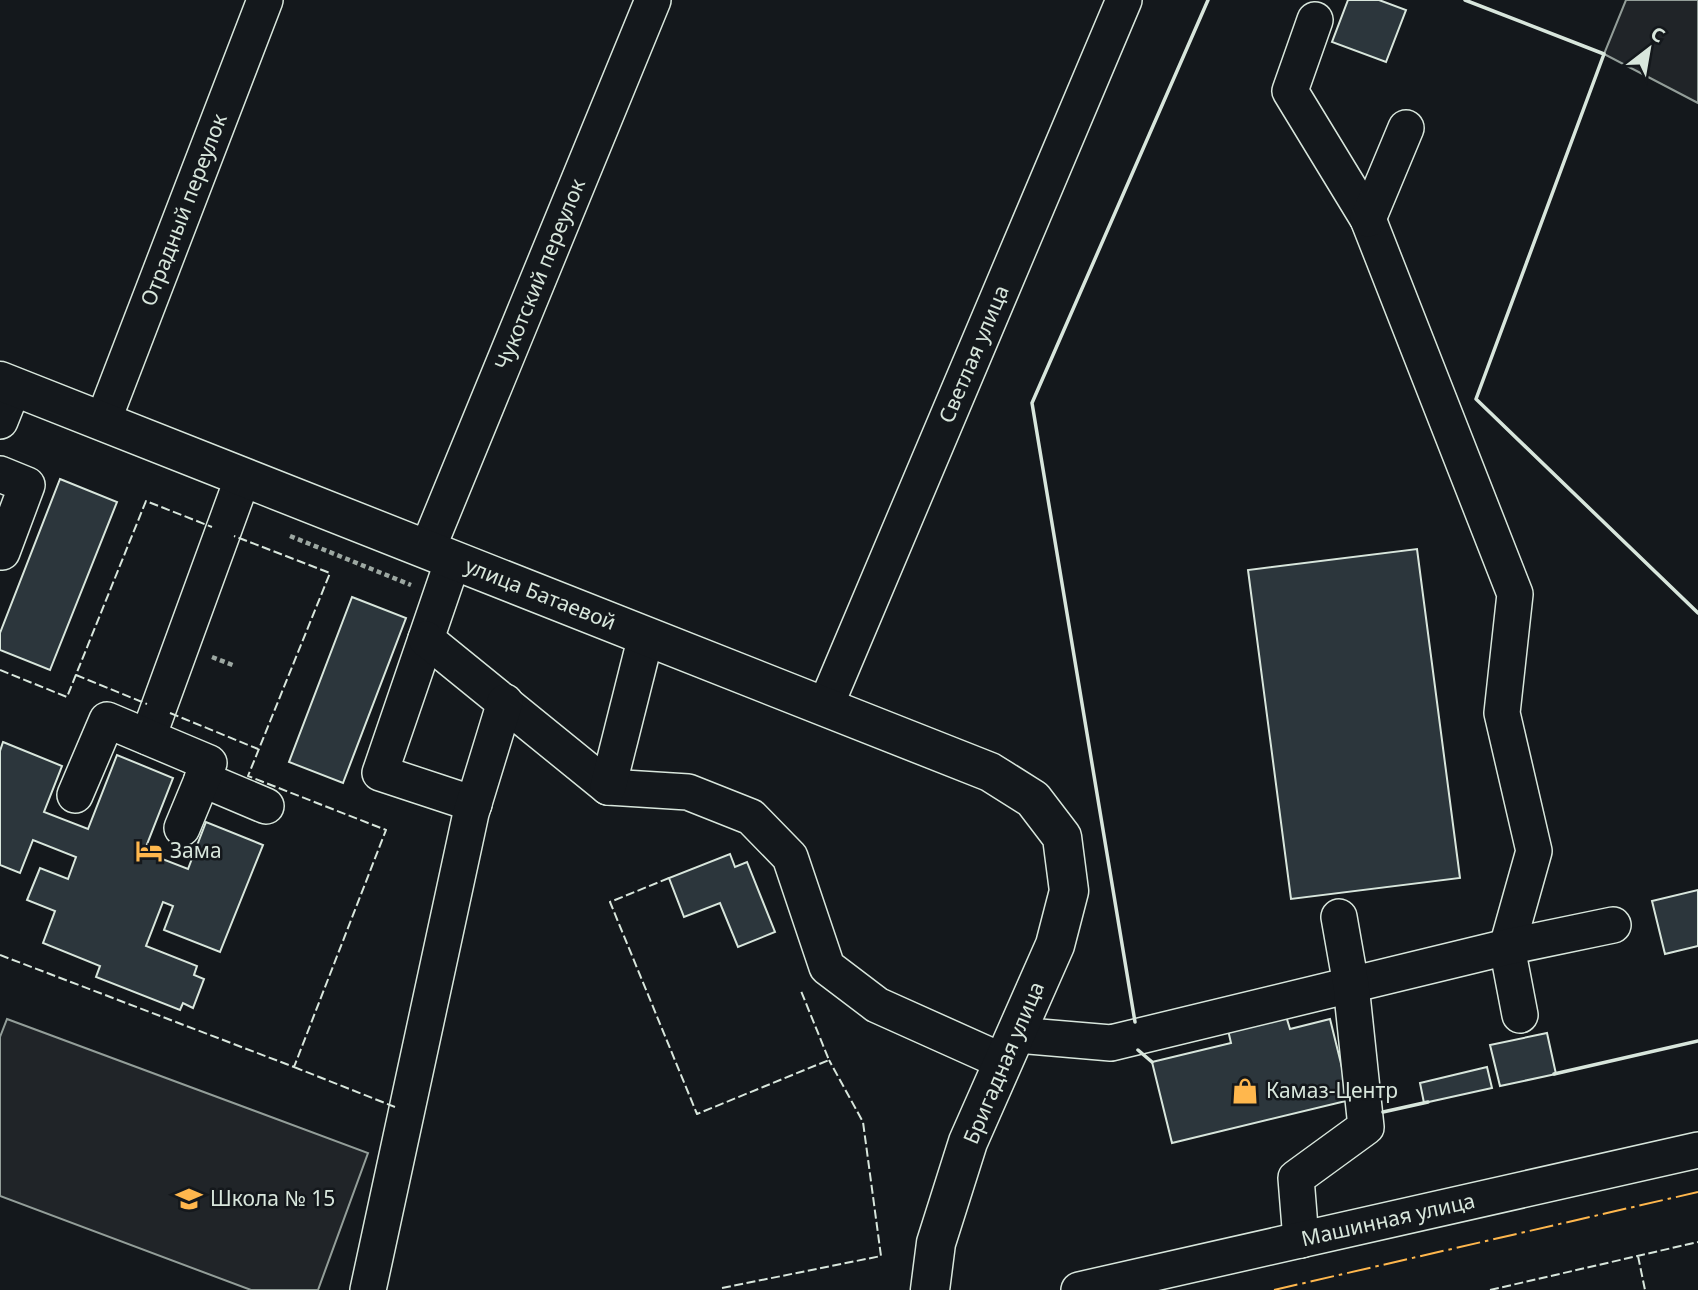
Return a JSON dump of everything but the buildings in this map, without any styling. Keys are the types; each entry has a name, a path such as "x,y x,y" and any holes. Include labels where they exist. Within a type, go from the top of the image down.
{"main road":[{"name":"улица Батаевой","path":"4,396 103,421 989,772 1033,799 1062,837"},
{"name":"Бригадная улица","path":"930,1290 936,1243 968,1142 1055,945 1069,891 1062,837"}],"street":[{"name":"Отрадный переулок","path":"103,421 265,0"},
{"name":"Чукотский переулок","path":"474,804 380,773 426,639 440,555 653,0"},
{"name":"Светлая улица","path":"825,706 1124,0"},
{"path":"1315,20 1290,90 1368,219 1516,594 1502,713 1534,851 1507,947 1520,1015"},
{"path":"1368,219 1406,128"},
{"path":"0,474 27,485 1,553"},
{"path":"148,737 243,477"},
{"path":"608,787 646,636"},
{"path":"426,639 608,787 688,792 751,817 790,857 827,967 877,1005 1009,1049 1111,1043 1507,947 1614,925"},
{"path":"368,1290 474,804 505,702"},
{"path":"75,794 107,720 208,763 182,828"},
{"path":"202,779 266,806"},
{"path":"1301,1240 1296,1178 1366,1127 1351,985 1339,917"},
{"name":"Машинная улица","path":"1079,1290 1698,1150"}],"shaded area":[{"path":"1626,0 1698,0 1698,103 1604,54"},
{"name":"Школа № 15","path":"7,1019 368,1153 318,1290 251,1290 0,1196 0,1037"}],"fence":[{"path":"0,670 67,697 146,501 212,527"},
{"path":"0,955 294,1067 386,830 248,776 330,573 234,536"},
{"path":"76,675 147,704"},
{"path":"170,713 258,749"},
{"path":"669,878 610,902 697,1114 829,1060 801,991"},
{"path":"722,1288 881,1256 863,1122 829,1060"},
{"path":"294,1067 395,1107"},
{"path":"1490,1290 1698,1242"},
{"path":"1638,1256 1645,1290"}],"wall":[{"path":"1135,1022 1032,403 1208,0"},
{"path":"1465,0 1604,54 1476,399 1698,613"},
{"path":"1554,1074 1698,1041"},
{"path":"1138,1050 1152,1062"},
{"path":"1383,1112 1428,1102"}],"power":[{"path":"1274,1290 1698,1192"}],"place":[{"name":"Зама","path":"149,851"},
{"name":"Камаз-Центр","path":"1245,1091"},
{"name":"Школа № 15","path":"189,1199"}]}
